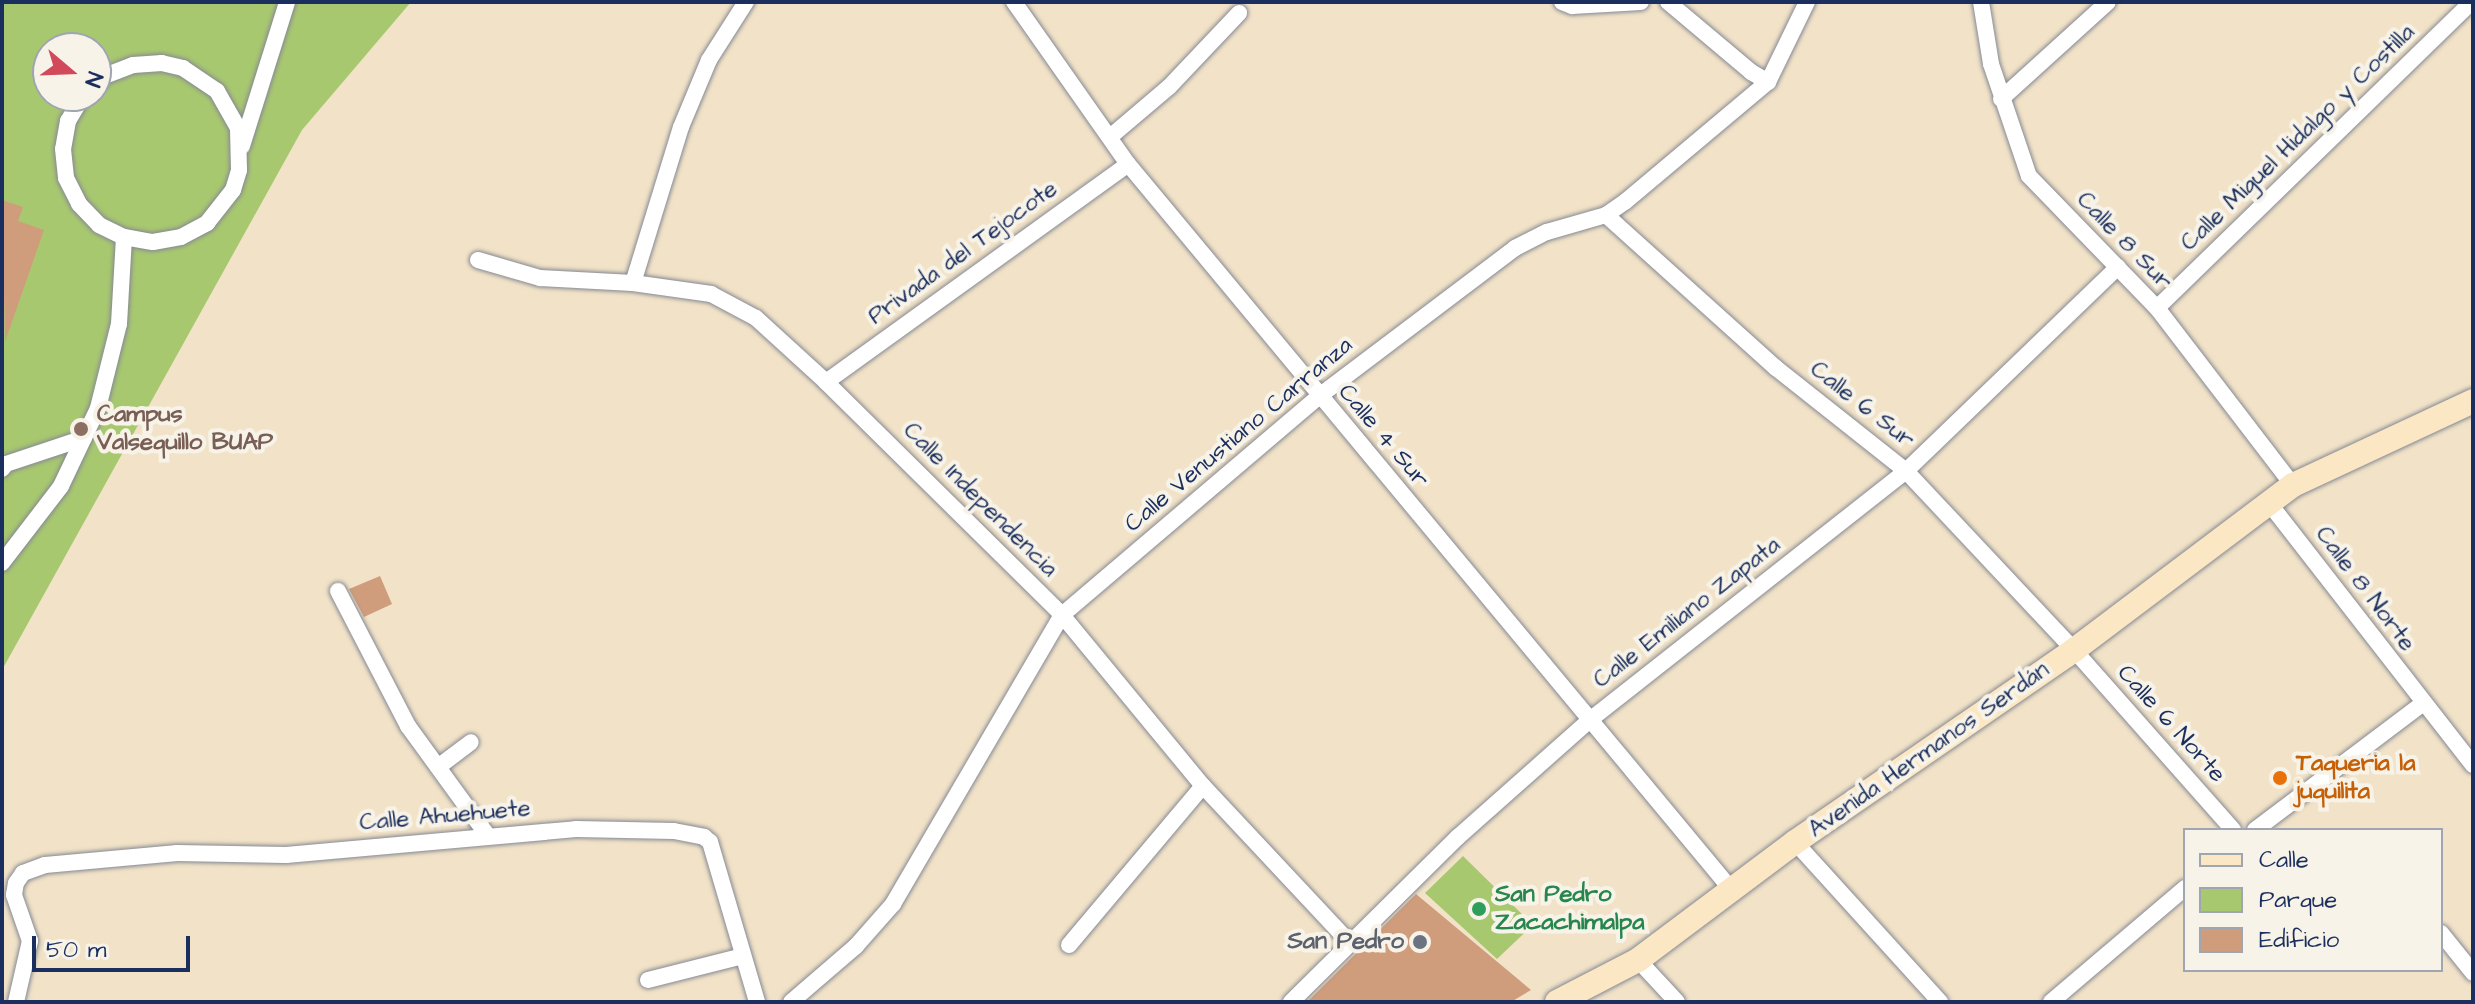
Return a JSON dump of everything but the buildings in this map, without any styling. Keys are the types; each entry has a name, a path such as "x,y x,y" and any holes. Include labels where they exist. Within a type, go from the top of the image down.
{"street":[{"path":"73,112 68,121 63,149 66,178 79,204 99,225 124,237 153,242 181,237 207,223 233,190 241,149 287,2"},
{"path":"633,283 654,205 687,114 709,60 746,2"},
{"name":"Calle 4 Sur","path":"1014,2 1128,164 1318,397 1731,889"},
{"path":"1562,2 1572,6 1641,2"},
{"path":"1668,2 1751,72 1768,82"},
{"name":"Calle 8 Sur","path":"1981,2 2001,99 2029,176 2157,308 2293,485"},
{"path":"2001,99 2108,2"},
{"name":"Calle Miguel Hidalgo y Costilla","path":"2157,308 2472,2"},
{"name":"Calle Venustiano Carranza","path":"791,1002 856,946 893,904 1062,615 1318,397 1524,243 1565,225 1606,215 1768,82 1801,5"},
{"path":"1110,137 1169,87 1239,13"},
{"path":"112,73 133,65 162,63 183,68 217,91 238,128 241,149"},
{"name":"Privada del Tejocote","path":"826,382 1128,164"},
{"name":"Calle 6 Sur","path":"1606,215 1776,368 1906,471 2074,650"},
{"path":"2,563 61,486 98,408 119,324 124,237"},
{"name":"Calle Independencia","path":"478,260 540,278 633,283 711,294 756,318 826,382 1062,615 1203,786 1349,942"},
{"name":"Calle Emiliano Zapata","path":"1291,1002 1458,837 1591,719 1906,471 2118,267"},
{"name":"Avenida Hermanos Serdán","path":"1557,1002 1638,960 1795,842 2074,650 2293,485 2473,401"},
{"path":"2,469 6,464 84,438"},
{"name":"Calle 8 Norte","path":"2269,503 2422,704 2473,765"},
{"path":"338,591 408,726 488,836"},
{"name":"Calle 6 Norte","path":"2074,650 2231,828"},
{"path":"2258,828 2422,704"},
{"path":"438,767 471,742"},
{"path":"1069,945 1203,786"},
{"name":"Calle Ahuehuete","path":"16,1002 30,941 14,895 19,877 30,869 64,861 177,853 267,856 576,829 674,831 704,837 714,851 757,1002"},
{"path":"1795,842 1940,1002"},
{"path":"2051,1002 2183,890"},
{"path":"2443,936 2473,973"},
{"path":"648,980 743,956"},
{"path":"1638,960 1677,1002"}],"green space":[{"name":"Campus Valsequillo BUAP","path":"2,2 411,2 302,130 2,670"},
{"name":"San Pedro Zacachimalpa","path":"1463,856 1533,925 1497,959 1425,893"}],"place":[{"name":"Campus Valsequillo BUAP","path":"81,429"},
{"name":"Taqueria la juquilita","path":"2280,778"},
{"name":"San Pedro Zacachimalpa","path":"1479,909"},
{"name":"San Pedro","path":"1420,942"}]}
